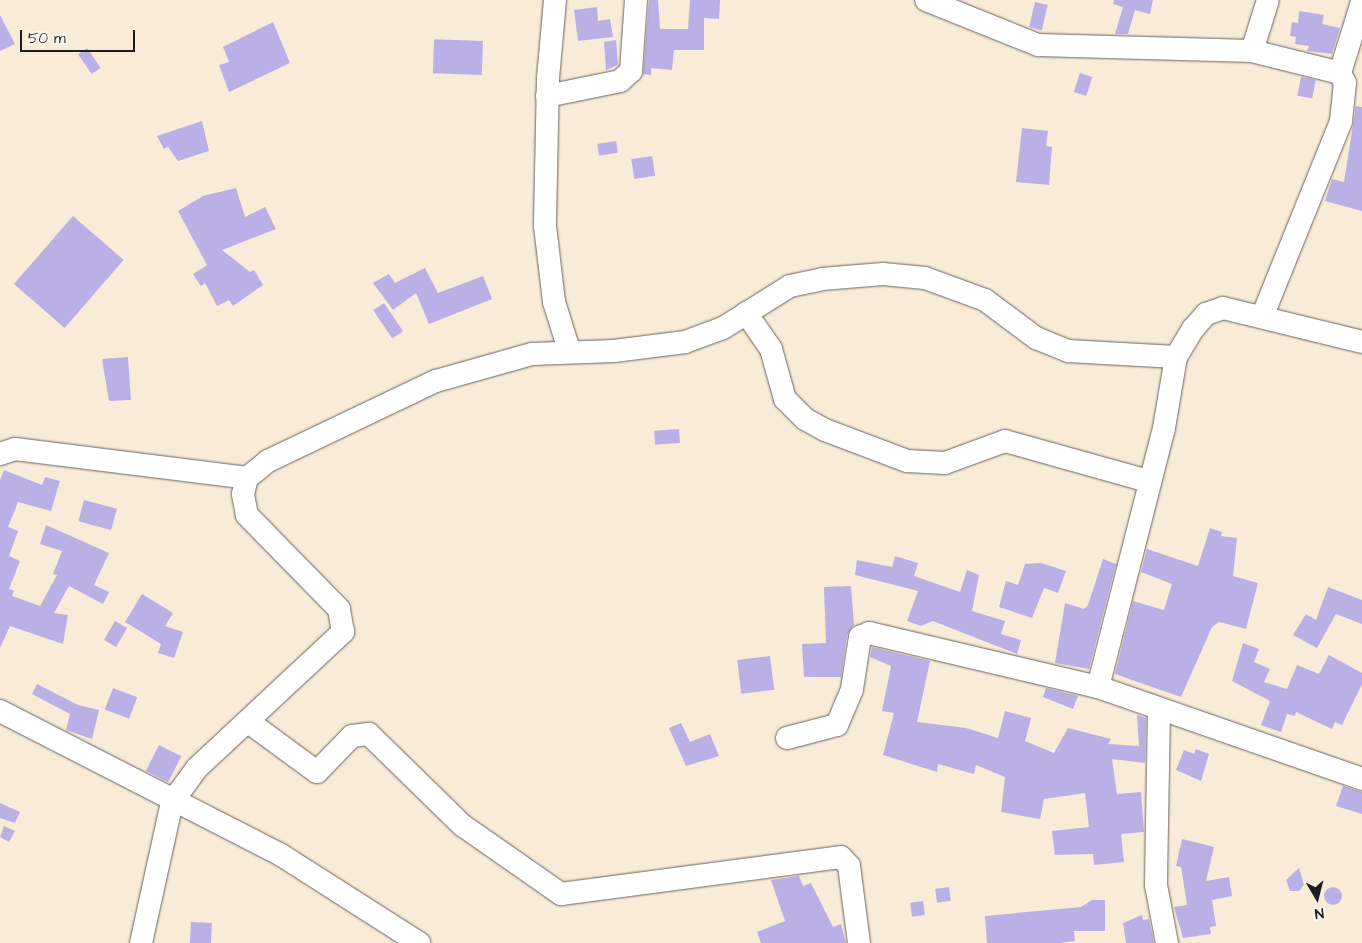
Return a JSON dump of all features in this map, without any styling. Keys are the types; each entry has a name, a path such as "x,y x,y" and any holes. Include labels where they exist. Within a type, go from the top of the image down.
{"street":[{"path":"555,0 547,96 545,226 554,302 569,350"},
{"path":"547,96 620,81 631,71 636,0"},
{"path":"926,0 1038,45 1252,51 1340,73"},
{"path":"1252,51 1268,0"},
{"path":"1262,317 1341,121 1345,83 1340,73 1362,2"},
{"path":"140,943 172,802 197,768 250,723 338,641 344,625 332,602 251,521 244,505 247,478 268,461 436,381 496,362 569,350 614,351 685,342 746,313 769,297 808,281 883,274 925,278 985,300 1036,338 1068,351 1176,357"},
{"path":"1098,687 1148,482 1176,357 1193,329 1215,309 1262,317 1362,342"},
{"path":"746,313 771,349 786,399 805,420 825,430 906,461 945,464 1005,441 1148,482"},
{"path":"0,454 21,449 247,478"},
{"path":"787,738 836,725 852,689 860,637 869,633 1098,687 1362,780"},
{"path":"1159,709 1156,885 1167,943"},
{"path":"0,711 172,802 281,855 419,943"},
{"path":"250,723 317,772 352,736 368,734 462,824 562,894 841,857 849,866 859,943"}],"building":[{"path":"649,0 658,0 660,29 688,29 690,0 720,0 719,19 704,18 704,50 674,50 672,70 651,68 651,75 643,74"},
{"path":"1114,0 1153,0 1150,14 1135,10 1128,34 1115,34 1123,7 1113,4"},
{"path":"1035,2 1048,5 1042,30 1029,27"},
{"path":"597,7 598,21 610,19 613,37 578,41 574,10"},
{"path":"1299,11 1324,15 1322,24 1340,28 1332,54 1307,51 1309,46 1295,44 1296,37 1290,36 1292,22 1298,23"},
{"path":"0,15 15,44 0,51"},
{"path":"273,22 290,63 229,92 219,65 229,62 223,47"},
{"path":"434,39 483,41 482,75 433,73"},
{"path":"616,40 618,65 606,70 604,42"},
{"path":"87,48 101,68 92,74 78,54"},
{"path":"1080,73 1092,77 1086,96 1074,92"},
{"path":"1301,77 1316,80 1312,99 1297,96"},
{"path":"1356,106 1362,107 1362,211 1325,201 1332,179 1344,182"},
{"path":"202,121 209,151 178,161 168,147 164,149 157,136"},
{"path":"1022,128 1048,131 1046,146 1052,147 1049,185 1016,182"},
{"path":"616,141 618,153 599,156 597,144"},
{"path":"652,156 655,176 634,179 631,159"},
{"path":"236,188 245,217 265,207 276,229 222,250 250,272 254,270 263,285 233,306 229,300 217,306 205,283 201,286 193,274 207,265 178,211 203,196"},
{"path":"73,216 124,260 65,328 14,284"},
{"path":"425,268 438,293 483,276 492,299 429,324 416,293 393,310 373,283 389,274 395,283"},
{"path":"384,303 403,331 392,338 373,310"},
{"path":"128,357 131,400 109,401 102,359"},
{"path":"679,429 680,443 655,445 654,431"},
{"path":"4,470 42,485 45,477 60,481 51,511 18,502 8,527 18,531 9,556 20,561 9,589 14,591 12,596 40,606 57,575 53,574 62,551 40,544 46,525 109,553 94,585 109,592 103,604 69,586 54,613 68,615 63,644 10,626 0,648 0,480"},
{"path":"84,500 117,509 111,530 78,521"},
{"path":"1210,528 1222,532 1221,536 1237,538 1233,576 1258,583 1246,629 1219,622 1212,627 1181,697 1115,674 1133,601 1164,610 1172,584 1141,572 1147,549 1198,566"},
{"path":"895,556 918,563 914,576 960,592 967,570 979,575 972,611 1005,621 1001,634 1021,640 1017,654 933,621 921,626 907,621 918,591 855,575 857,560 892,567"},
{"path":"1103,559 1116,564 1089,669 1055,663 1065,603 1084,609 1088,605"},
{"path":"1041,563 1066,571 1058,593 1044,588 1032,618 999,607 1006,581 1018,585 1025,564"},
{"path":"851,586 854,625 847,635 841,677 804,677 802,644 826,643 824,587"},
{"path":"1328,587 1362,600 1362,624 1336,614 1317,648 1293,635 1306,614 1316,620"},
{"path":"142,594 173,613 165,626 183,632 174,658 158,653 161,644 125,622"},
{"path":"115,621 127,628 116,647 104,640"},
{"path":"1243,643 1259,649 1254,662 1270,669 1264,682 1287,689 1297,665 1319,674 1329,655 1362,673 1362,684 1342,725 1335,722 1332,729 1296,712 1295,716 1287,714 1281,732 1261,725 1270,701 1232,681"},
{"path":"872,647 930,661 917,722 966,728 998,738 1005,711 1031,718 1025,741 1054,753 1068,728 1111,739 1108,744 1139,746 1137,715 1146,718 1145,763 1112,759 1117,794 1141,792 1144,832 1121,834 1124,862 1094,865 1093,854 1055,855 1052,831 1089,827 1085,793 1044,799 1040,819 1001,812 1005,777 976,765 974,774 938,764 937,772 883,755 894,713 882,711 891,666 870,657"},
{"path":"770,656 774,690 741,694 737,660"},
{"path":"37,684 78,705 99,710 92,739 66,730 70,714 32,694"},
{"path":"113,688 137,697 129,719 105,709"},
{"path":"1046,688 1078,696 1073,709 1043,697"},
{"path":"681,723 690,742 710,734 719,756 686,766 669,728"},
{"path":"159,745 181,756 168,782 146,771"},
{"path":"1196,749 1209,754 1201,781 1176,770 1184,750 1194,754"},
{"path":"1343,786 1362,792 1362,814 1336,806"},
{"path":"0,803 20,812 15,823 0,818"},
{"path":"4,826 15,831 9,842 0,837"},
{"path":"1182,839 1214,847 1206,881 1229,877 1232,896 1212,900 1216,926 1210,927 1211,934 1183,938 1174,907 1187,905 1181,867 1176,866"},
{"path":"1299,868 1304,885 1299,891 1290,891 1286,880"},
{"path":"799,876 803,886 811,883 833,927 841,924 846,943 761,943 757,932 785,921 771,880"},
{"path":"949,887 951,901 937,903 935,889"},
{"path":"1329,887 1337,887 1342,892 1340,903 1329,905 1324,900 1324,892"},
{"path":"1092,900 1105,900 1105,931 1074,931 1075,941 1060,943 987,943 985,916 1081,907"},
{"path":"923,901 925,915 912,917 910,903"},
{"path":"1142,915 1143,920 1149,919 1154,943 1126,943 1123,923"},
{"path":"191,922 212,923 211,943 190,943"}]}
